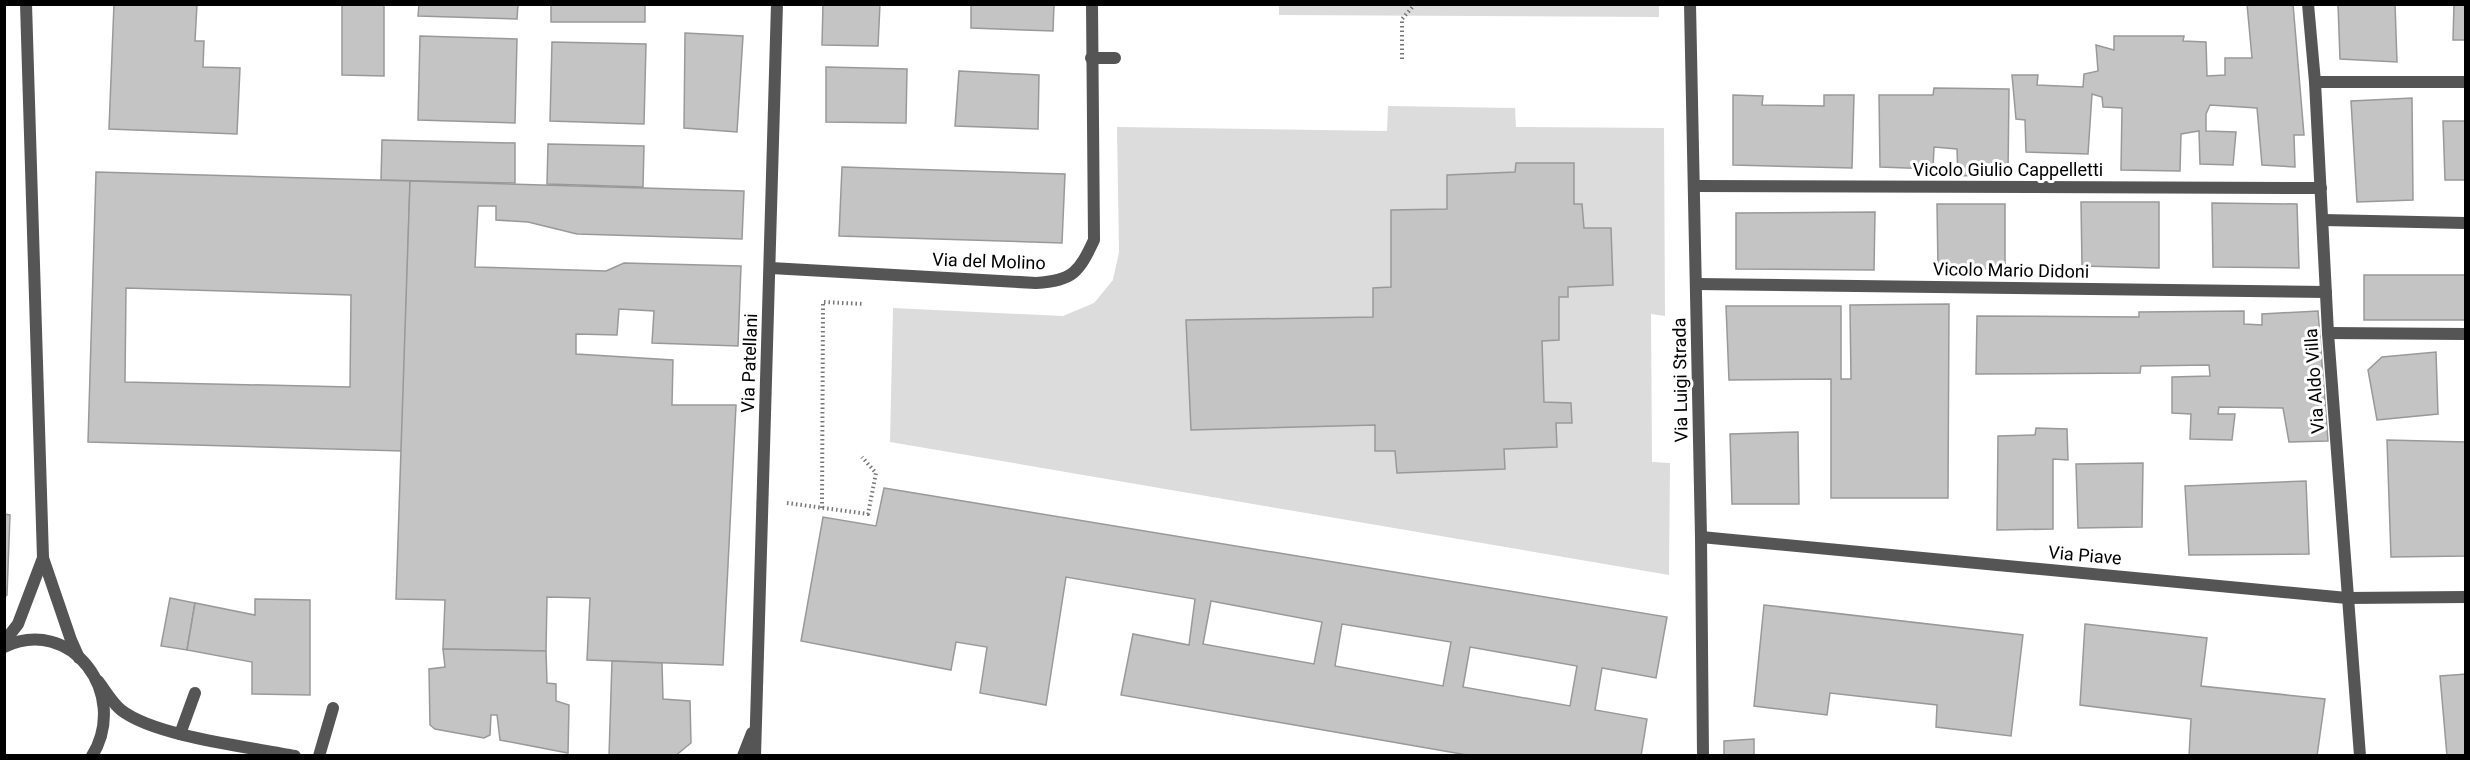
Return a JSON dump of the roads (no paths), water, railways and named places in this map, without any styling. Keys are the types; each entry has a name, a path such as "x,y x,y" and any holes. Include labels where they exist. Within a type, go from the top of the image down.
{"street":[{"path":"26,4 43,558 71,640 80,658 121,710 149,724 180,734 295,756"},
{"name":"Via Patellani","path":"754,756 771,268 777,4"},
{"name":"Via del Molino","path":"771,268 1036,283 1060,281 1083,264 1094,240 1092,4"},
{"name":"Via Luigi Strada","path":"1690,4 1701,537 1702,756"},
{"name":"Via Aldo Villa","path":"2308,4 2315,81 2328,333 2360,756"},
{"path":"1091,58 1115,58"},
{"path":"2315,81 2466,82"},
{"name":"Vicolo Giulio Cappelletti","path":"1695,186 2321,188"},
{"path":"2323,220 2466,224"},
{"name":"Vicolo Mario Didoni","path":"1696,284 2326,292"},
{"path":"2328,333 2466,334"},
{"name":"Via Piave","path":"1701,537 2347,598 2466,597"},
{"path":"4,642 18,624 43,558"},
{"path":"4,647 37,641 66,649 80,658"},
{"path":"92,756 100,740 105,718 104,697 98,681"},
{"path":"180,734 195,693"},
{"path":"319,756 333,708"},
{"name":"Via Patellani","path":"743,756 755,723"}]}
